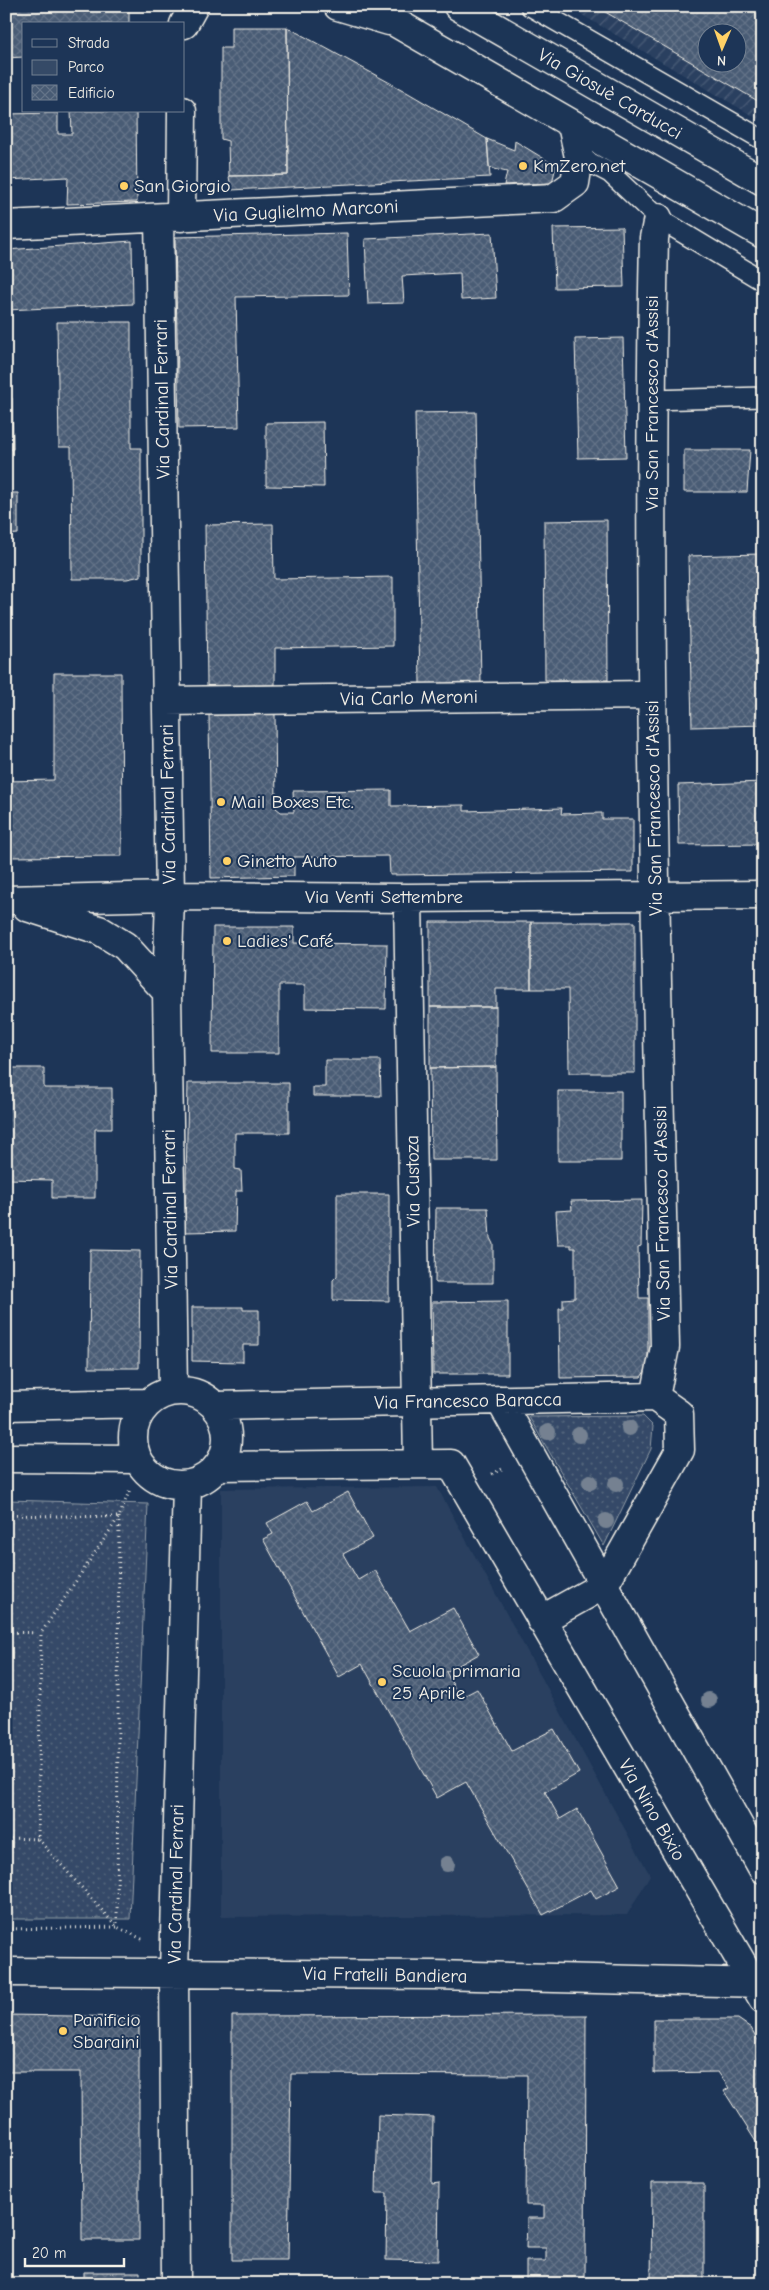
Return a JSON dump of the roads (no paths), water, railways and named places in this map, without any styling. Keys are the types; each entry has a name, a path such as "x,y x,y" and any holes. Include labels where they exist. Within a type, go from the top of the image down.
{"street":[{"path":"179,6 183,22"},
{"path":"184,22 194,6"},
{"path":"338,6 396,23"},
{"path":"367,6 763,234"},
{"name":"Via Giosuè Carducci","path":"458,6 763,181"},
{"name":"Via Cardinal Ferrari","path":"173,1390 167,992 170,896 167,701 170,217 182,112"},
{"path":"572,125 578,158"},
{"name":"Via Guglielmo Marconi","path":"6,225 554,198 574,183 578,158"},
{"name":"Via San Francesco d'Assisi","path":"655,1397 665,1347 655,896 650,400 654,238 658,218"},
{"name":"Via Carlo Meroni","path":"167,701 652,694"},
{"name":"Via Venti Settembre","path":"6,901 170,896 408,898 763,895"},
{"name":"Via Custoza","path":"408,898 418,1464"},
{"path":"6,901 99,930 125,946 167,992"},
{"path":"173,1390 188,1391 203,1396 215,1406 224,1420 227,1435 225,1451 218,1466 199,1482 187,1485 157,1480 145,1471 132,1445 132,1430 138,1416 147,1403 159,1395 173,1390"},
{"path":"541,1620 604,1585 680,1450 679,1414 655,1397"},
{"name":"Via Francesco Baracca","path":"215,1406 655,1397"},
{"path":"500,1400 763,1869"},
{"path":"6,1406 147,1403"},
{"path":"6,1458 137,1458"},
{"path":"218,1466 418,1464"},
{"name":"Via Nino Bixio","path":"418,1464 451,1464 541,1620 760,1988"},
{"name":"Via Cardinal Ferrari","path":"176,2284 174,1972 187,1485"},
{"name":"Via Fratelli Bandiera","path":"6,1972 434,1975 760,1988"}],"lane":[{"name":"Via Giosuè Carducci","path":"530,6 763,140"},
{"path":"578,158 610,173 658,218 763,281"},
{"path":"650,400 763,397"}],"place":[{"name":"KmZero.net","path":"523,166"},
{"name":"San Giorgio","path":"124,186"},
{"name":"Mail Boxes Etc.","path":"221,802"},
{"name":"Ginetto Auto","path":"227,861"},
{"name":"Ladies' Café","path":"227,941"},
{"name":"Scuola primaria 25 Aprile","path":"382,1682"},
{"name":"Panificio Sbaraini","path":"63,2031"}]}
